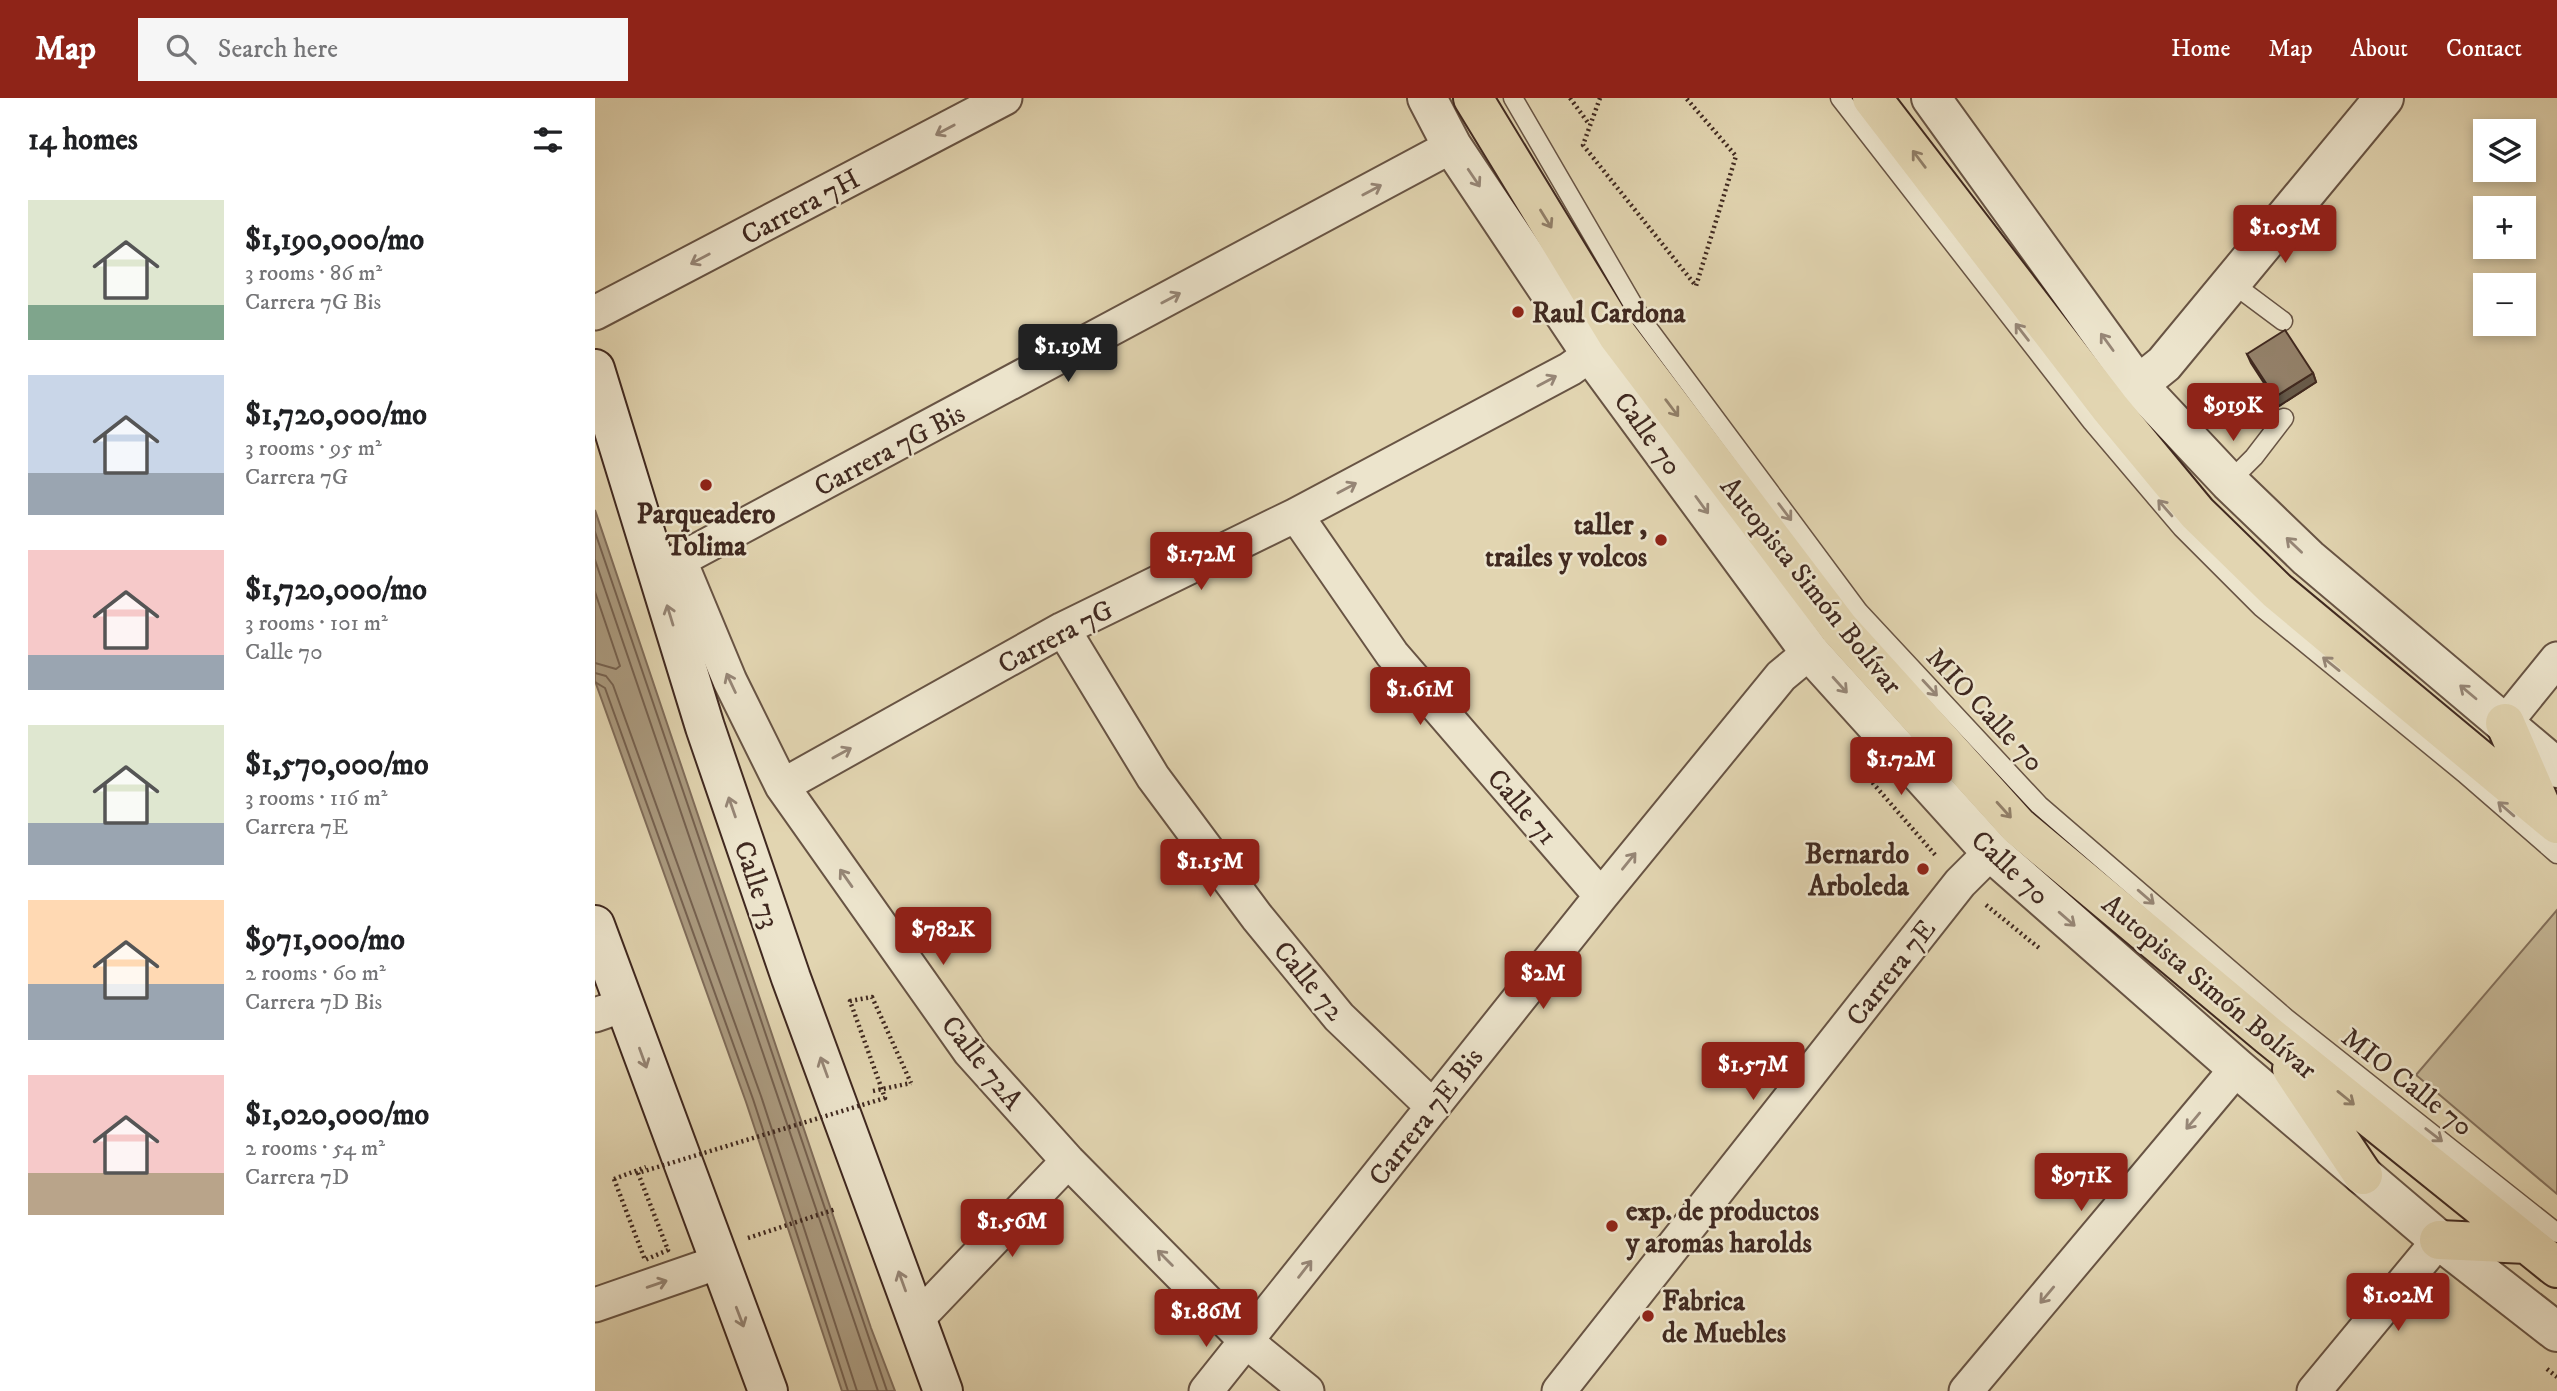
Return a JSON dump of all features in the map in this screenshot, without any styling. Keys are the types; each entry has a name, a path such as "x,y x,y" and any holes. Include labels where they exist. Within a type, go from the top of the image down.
{"highway":[{"name":"Autopista Simón Bolívar","path":"1473,98 1618,336 1839,628 2018,826 2269,1036 2542,1238 2557,1268"},
{"path":"1872,98 2109,408 2197,513 2277,591 2550,818"},
{"path":"2505,723 2550,818"},
{"path":"2269,1036 2363,1175"},
{"path":"2439,1240 2542,1238"}],"street":[{"name":"Carrera 7H","path":"595,313 1005,98"},
{"name":"Calle 70","path":"1427,98 1452,146 1591,354 1810,652 1991,852 2237,1069 2439,1240 2557,1332"},
{"path":"1931,98 2138,385 2229,482 2308,558 2557,768"},
{"path":"2138,385 2164,364 2384,98"},
{"name":"Carrera 7G Bis","path":"669,567 1452,146"},
{"name":"Carrera 7G","path":"782,786 1063,629 1296,515 1570,369 1591,354"},
{"name":"Calle 73","path":"595,369 669,567 705,727 756,877 943,1391"},
{"name":"Calle 71","path":"1296,515 1392,654 1601,896"},
{"name":"Calle 72A","path":"669,567 782,786 970,1052 1068,1161 1247,1342 1307,1391"},
{"name":"Calle 72","path":"1063,629 1153,777 1257,916 1339,1017 1433,1107"},
{"name":"Carrera 7E Bis","path":"1206,1391 1601,896 1781,676 1810,652"},
{"path":"2505,723 2557,659"},
{"name":"Carrera 7E","path":"1559,1391 1960,883 1991,852"},
{"path":"595,925 609,1010 719,1262 768,1391"},
{"path":"1966,1391 2237,1069"},
{"path":"916,1320 1068,1161"},
{"path":"2314,1391 2439,1240"},
{"path":"595,1305 719,1262"}],"lane":[{"name":"MIO Calle 70","path":"1513,98 1643,320 1859,612 2039,805 2542,1238"},
{"path":"1840,98 2092,422 2182,528 2261,607 2464,773 2557,854"},
{"path":"2232,283 2283,321"},
{"path":"2229,482 2254,457 2284,418"}],"path":[{"path":"1570,98 1589,125"},
{"path":"1599,98 1583,145 1696,286 1736,156 1686,98"},
{"path":"646,1167 614,1179 645,1260 668,1250 638,1173 885,1098 850,1001 872,997 911,1083 871,1091"},
{"path":"778,1228 840,1207"}],"shaded area":[{"path":"2557,910 2557,1194 2416,1075"}],"water":[{"path":"595,510 871,1328 895,1391 842,1391 746,1102 595,681"}],"building":[{"path":"2285,330 2313,373 2275,397 2247,354"}],"place":[{"name":"Raul Cardona","path":"1518,312"},
{"name":"Parqueadero Tolima","path":"706,485"},
{"name":"taller , trailes y volcos","path":"1661,540"},
{"name":"Bernardo Arboleda","path":"1923,869"},
{"name":"exp. de productos y aromas harolds","path":"1612,1226"},
{"name":"Fabrica de Muebles","path":"1648,1316"}]}
